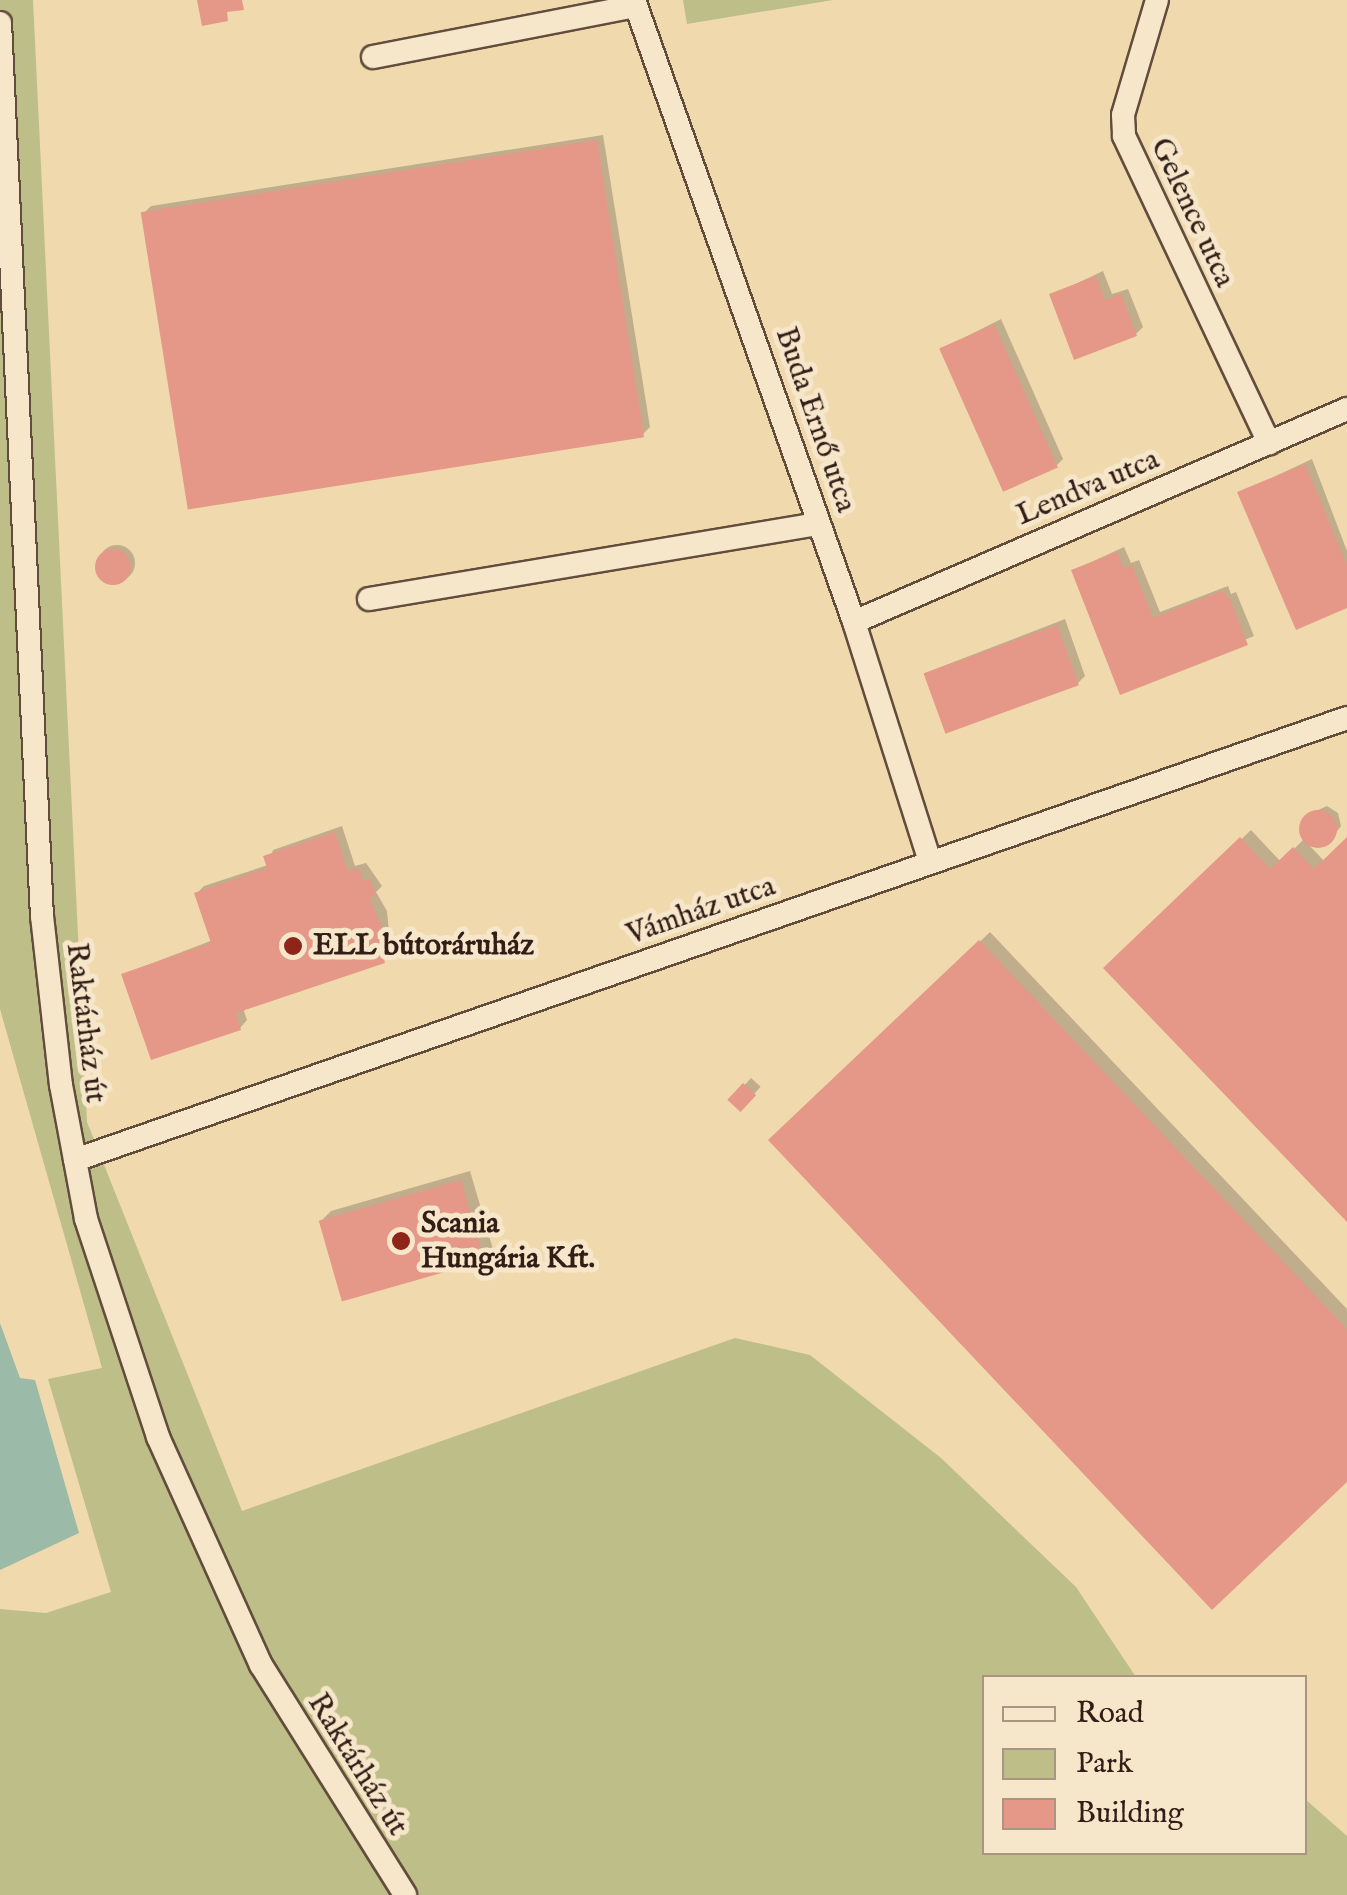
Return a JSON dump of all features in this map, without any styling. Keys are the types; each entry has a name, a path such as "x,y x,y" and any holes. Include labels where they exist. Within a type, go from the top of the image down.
{"street":[{"name":"Gelence utca","path":"1158,0 1124,115 1126,146 1269,443"},
{"path":"373,57 635,3"},
{"name":"Buda Ernő utca","path":"635,3 854,622 930,862"},
{"name":"Raktárház út","path":"0,23 36,822 48,994 75,1160 128,1358 194,1522 261,1666 405,1895"},
{"name":"Lendva utca","path":"854,622 1347,409"},
{"path":"369,599 818,524"},
{"name":"Vámház utca","path":"75,1160 1347,718"}],"green space":[{"path":"0,0 33,0 87,1122 242,1511 735,1338 810,1355 941,1458 1076,1587 1135,1675 982,1675 982,1855 1307,1855 1307,1801 1347,1836 1347,1895 0,1895 0,1609 46,1613 111,1592 48,1379 102,1368 0,1009"},
{"path":"683,0 833,0 687,24"}],"shaded area":[{"path":"0,1323 20,1378 35,1380 79,1533 0,1570"}],"building":[{"path":"197,0 242,0 244,10 227,12 228,21 202,26"},
{"path":"597,140 644,437 188,510 141,212"},
{"path":"1096,276 1105,300 1121,294 1137,336 1074,360 1049,294"},
{"path":"994,324 1058,467 1003,492 939,348"},
{"path":"1305,464 1347,565 1347,608 1296,630 1237,492"},
{"path":"113,549 126,554 131,567 126,580 113,585 100,580 95,567 100,554"},
{"path":"1117,552 1124,569 1132,565 1153,618 1221,591 1229,597 1248,645 1120,695 1071,570"},
{"path":"1057,625 1079,685 945,734 924,674"},
{"path":"1318,810 1332,815 1337,829 1332,843 1318,848 1304,843 1299,829 1304,815"},
{"name":"ELL bútoráruház","path":"335,832 348,872 359,868 363,881 370,879 376,896 369,898 386,936 380,947 385,963 236,1013 241,1030 151,1060 121,974 211,943 194,893 267,868 263,856"},
{"path":"1240,837 1270,869 1293,847 1314,869 1347,837 1347,1222 1103,968"},
{"path":"979,940 1347,1329 1347,1482 1212,1610 768,1140"},
{"path":"743,1083 756,1095 740,1112 727,1100"},
{"name":"Scania Hungária Kft.","path":"461,1180 484,1261 342,1302 319,1221"}],"place":[{"name":"ELL bútoráruház","path":"293,946"},
{"name":"Scania Hungária Kft.","path":"401,1241"}]}
